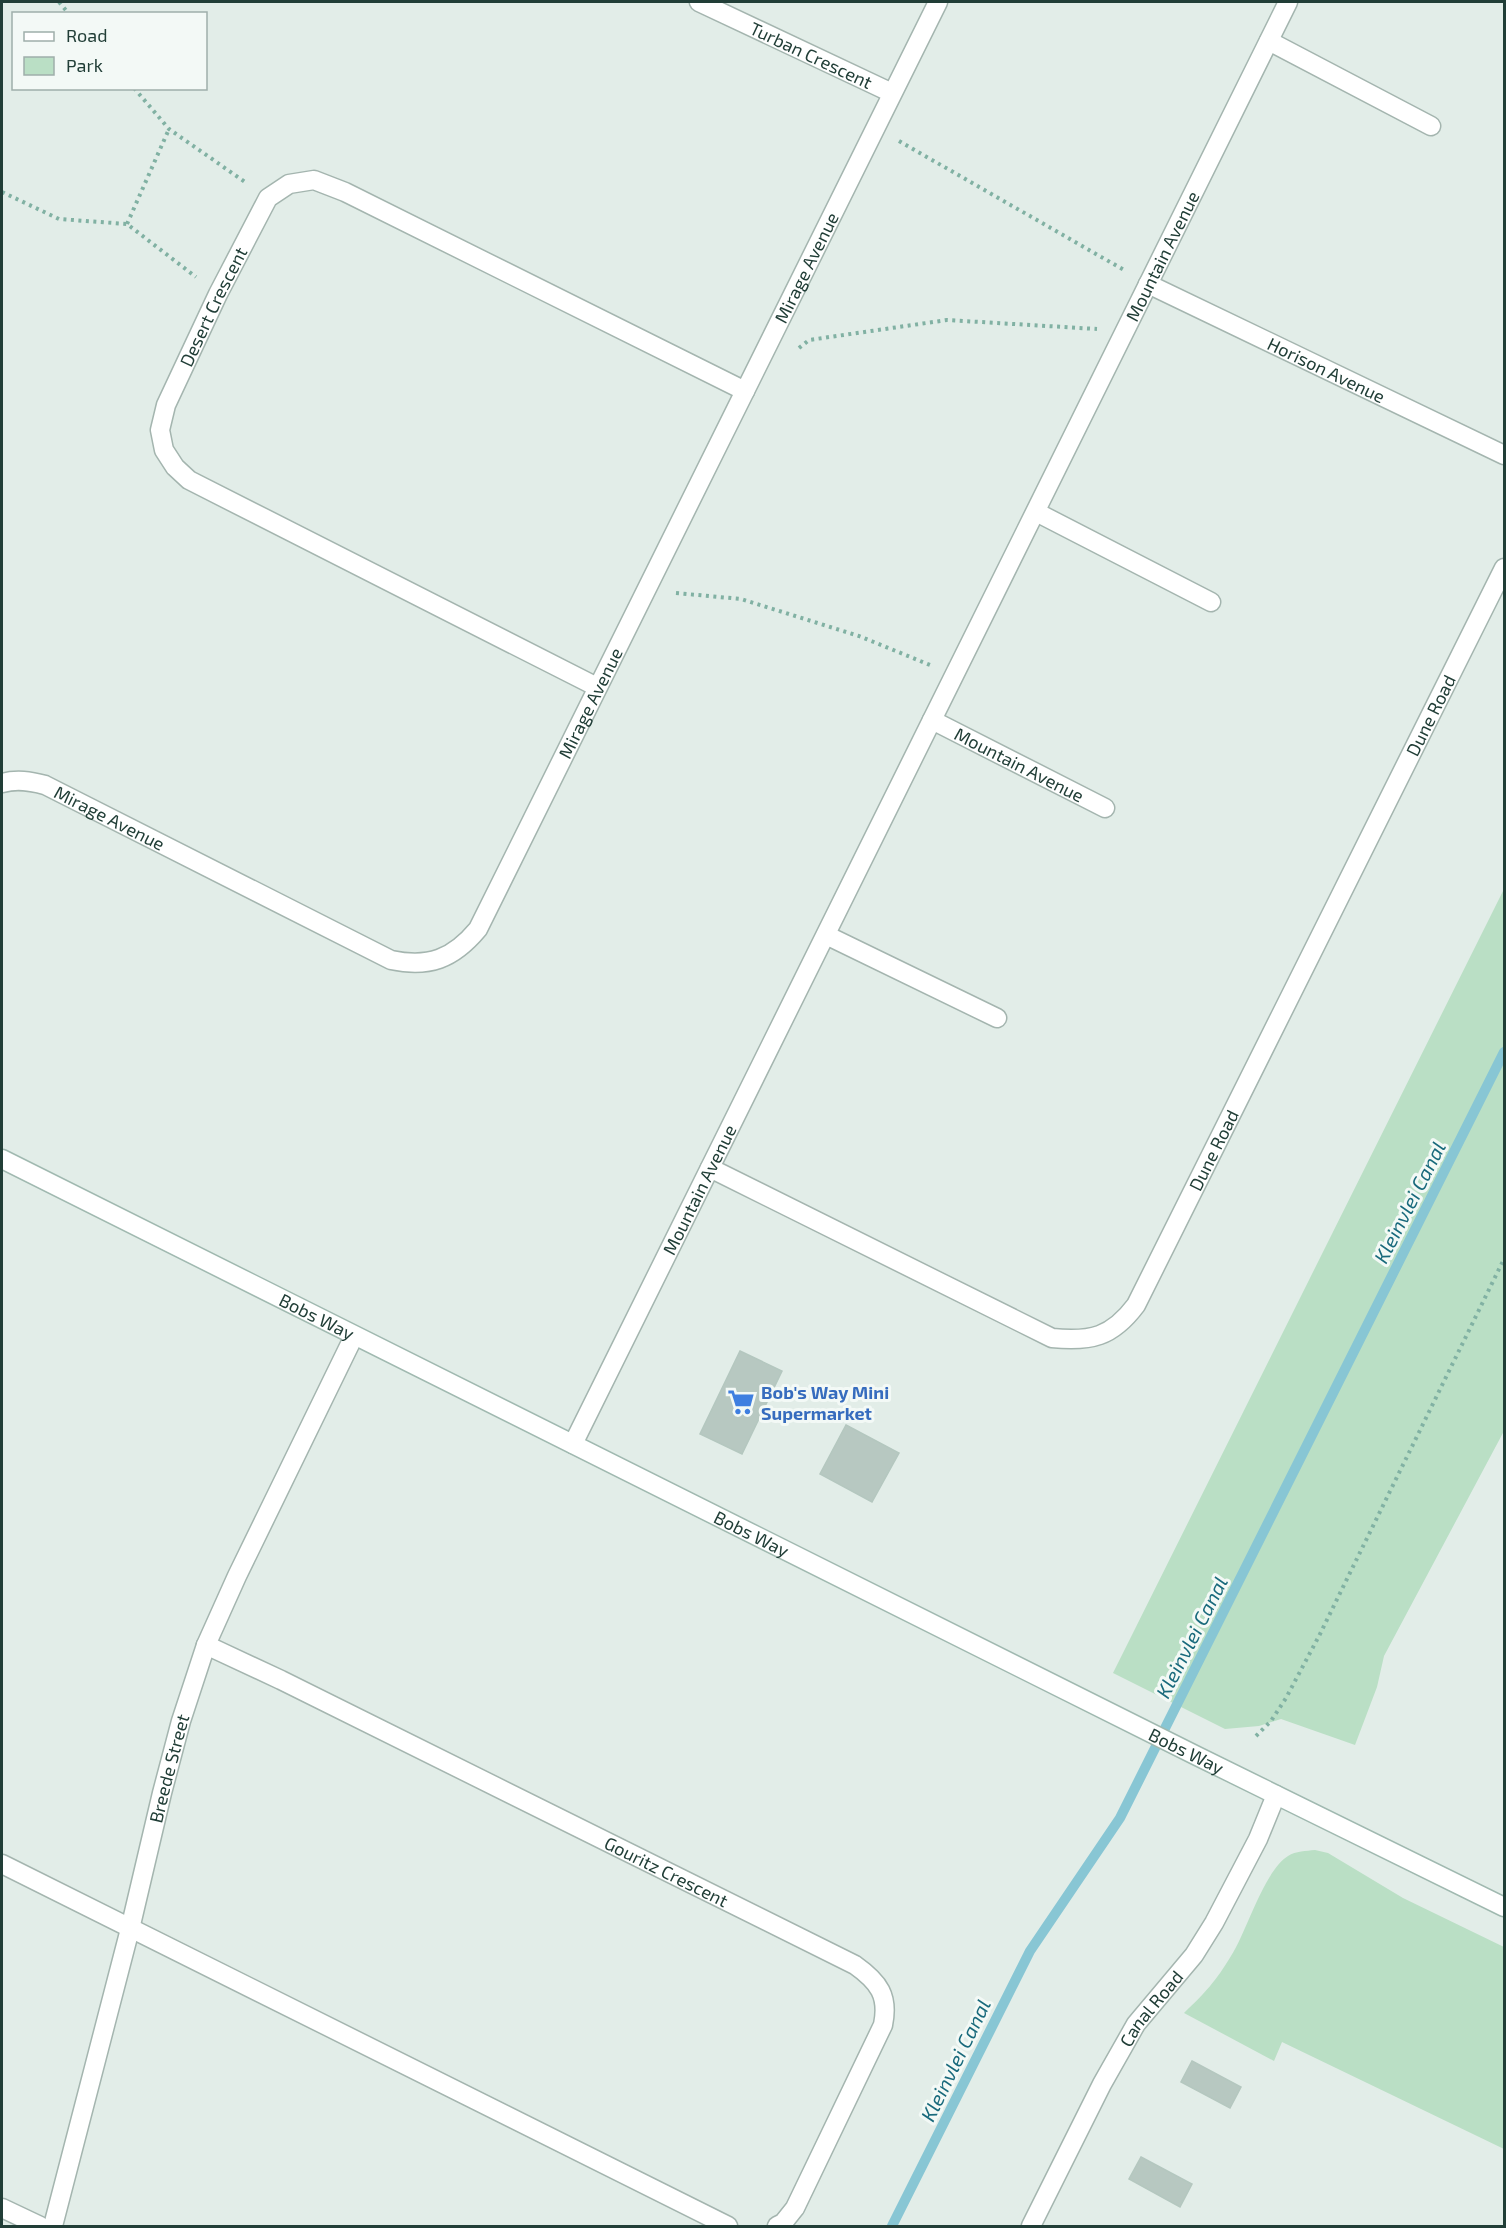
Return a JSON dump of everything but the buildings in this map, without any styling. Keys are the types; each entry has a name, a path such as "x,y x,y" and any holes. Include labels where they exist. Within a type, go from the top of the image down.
{"street":[{"name":"Turban Crescent","path":"699,2 892,93"},
{"name":"Mirage Avenue","path":"2,783 14,780 30,781 45,786 391,960 419,963 451,954 466,943 478,929 938,2"},
{"name":"Mountain Avenue","path":"573,1444 1288,2"},
{"path":"1269,41 1431,126"},
{"path":"268,198 289,184 314,180 345,192 745,391"},
{"name":"Desert Crescent","path":"268,198 218,294 166,405 160,430 164,450 175,467 189,480 597,687"},
{"name":"Horison Avenue","path":"1148,284 1504,455"},
{"path":"1036,512 1211,602"},
{"name":"Dune Road","path":"710,1168 1052,1338 1093,1339 1110,1331 1125,1320 1141,1294 1504,568"},
{"name":"Mountain Avenue","path":"932,720 1105,808"},
{"path":"826,935 997,1018"},
{"name":"Bobs Way","path":"2,1160 1504,1907"},
{"name":"Breede Street","path":"54,2226 181,1721 206,1645 237,1576 354,1336"},
{"name":"Gouritz Crescent","path":"206,1645 855,1965 871,1976 882,1993 887,2009 884,2025 795,2208 783,2223 777,2226"},
{"name":"Canal Road","path":"1031,2226 1102,2084 1136,2024 1194,1955 1214,1923 1257,1839 1276,1795"},
{"path":"2,1864 728,2226"},
{"path":"2,2208 40,2226"}],"path":[{"path":"136,90 169,129 268,198"},
{"path":"875,128 1148,284"},
{"path":"127,224 169,129"},
{"path":"2,192 59,219 127,224 218,294"},
{"path":"791,355 809,340 947,320 1102,329 1121,338"},
{"path":"646,590 741,599 859,636 954,675"},
{"path":"1256,1736 1271,1721 1313,1646 1504,1259"}],"green space":[{"path":"1504,889 1504,1431 1384,1656 1377,1687 1355,1745 1281,1719 1259,1726 1225,1729 1113,1673"},
{"path":"1315,1850 1328,1853 1403,1898 1504,1947 1504,2149 1282,2042 1274,2061 1184,2013 1226,1965 1271,1874 1279,1864 1294,1853"}],"waterway":[{"name":"Kleinvlei Canal","path":"892,2226 1030,1951 1120,1818 1504,1052"}],"place":[{"name":"Bob's Way Mini Supermarket","path":"741,1402"}]}
